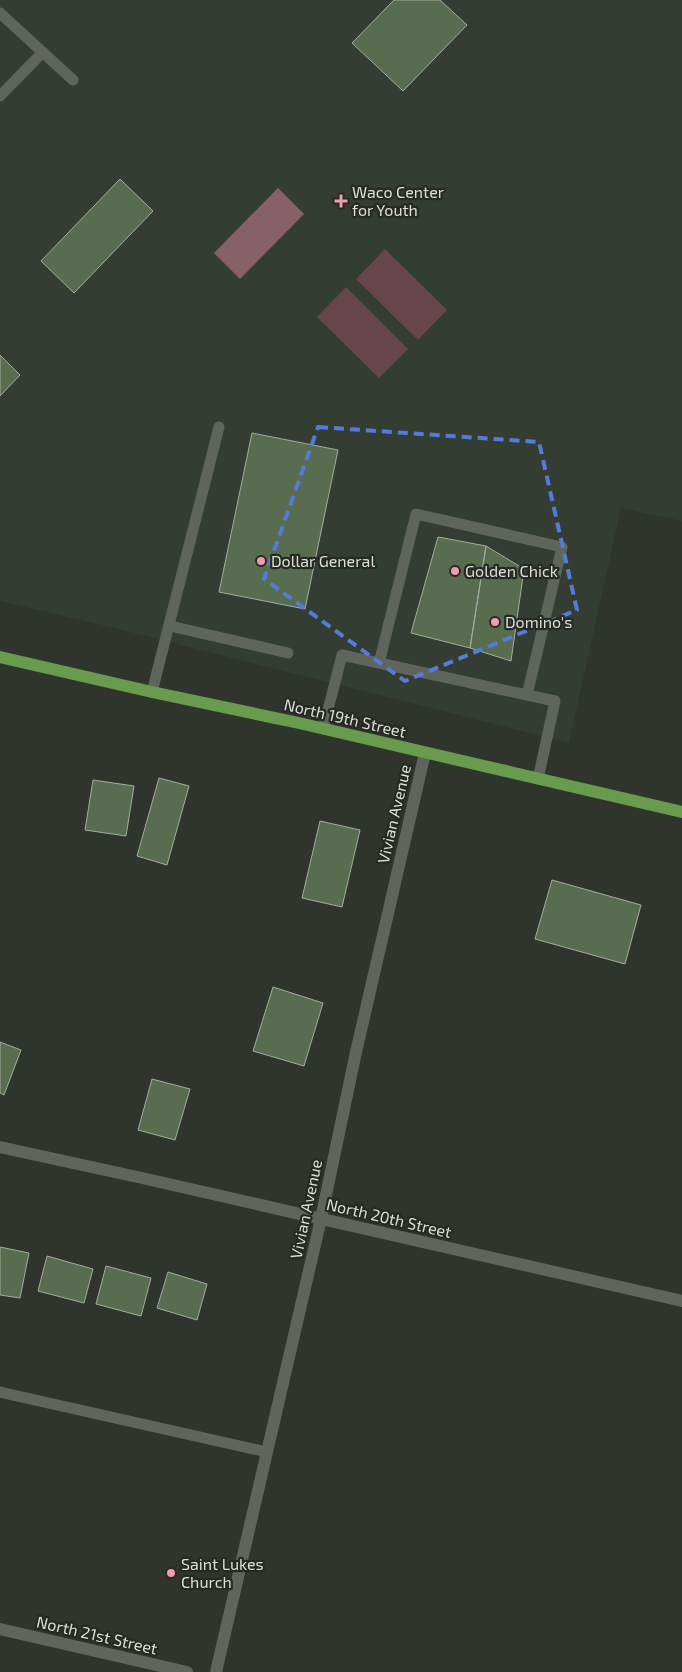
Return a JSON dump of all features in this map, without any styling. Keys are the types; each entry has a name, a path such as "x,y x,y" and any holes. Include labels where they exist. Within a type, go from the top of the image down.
{"main road":[{"name":"North 19th Street","path":"0,657 682,812"}],"street":[{"name":"Vivian Avenue","path":"216,1672 321,1219 356,1052 425,753"},
{"name":"North 20th Street","path":"0,1147 682,1301"},
{"name":"North 21st Street","path":"0,1629 187,1672"}],"lane":[{"path":"0,12 73,80"},
{"path":"0,96 43,52"},
{"path":"152,692 219,427"},
{"path":"379,663 416,514 562,548 527,695"},
{"path":"170,626 288,653"},
{"path":"323,729 342,655 555,701 538,779"},
{"path":"0,1392 267,1452"}],"highlighted area":[{"path":"318,427 539,442 577,610 405,681 264,579"}],"shaded area":[{"name":"Waco Center for Youth","path":"0,0 682,0 682,521 621,508 569,743 0,601"},
{"path":"278,188 304,214 240,279 214,253"},
{"path":"385,249 447,310 418,340 356,279"},
{"path":"346,287 408,349 379,378 317,317"}],"building":[{"path":"394,0 440,0 467,25 403,91 352,43"},
{"path":"120,179 153,211 74,293 41,261"},
{"path":"0,355 20,375 0,396"},
{"path":"252,433 338,450 305,609 219,592"},
{"name":"Golden Chick","path":"438,537 486,546 470,648 411,633"},
{"name":"Domino's","path":"486,546 524,569 511,661 470,648"},
{"path":"159,778 189,786 167,865 137,856"},
{"path":"93,780 134,786 126,836 85,830"},
{"path":"320,821 360,830 342,907 302,898"},
{"path":"552,880 641,905 625,964 535,939"},
{"path":"273,987 323,1003 304,1066 253,1051"},
{"path":"0,1042 21,1050 4,1095 0,1093"},
{"path":"152,1079 190,1089 175,1140 138,1130"},
{"path":"0,1247 29,1253 20,1298 0,1295"},
{"path":"47,1256 93,1269 84,1303 38,1291"},
{"path":"106,1266 151,1278 141,1316 96,1304"},
{"path":"168,1272 207,1284 197,1320 157,1308"}],"place":[{"name":"Waco Center for Youth","path":"341,201"},
{"name":"Dollar General","path":"261,561"},
{"name":"Golden Chick","path":"455,571"},
{"name":"Domino's","path":"495,622"},
{"name":"Saint Lukes Church","path":"171,1573"}]}
